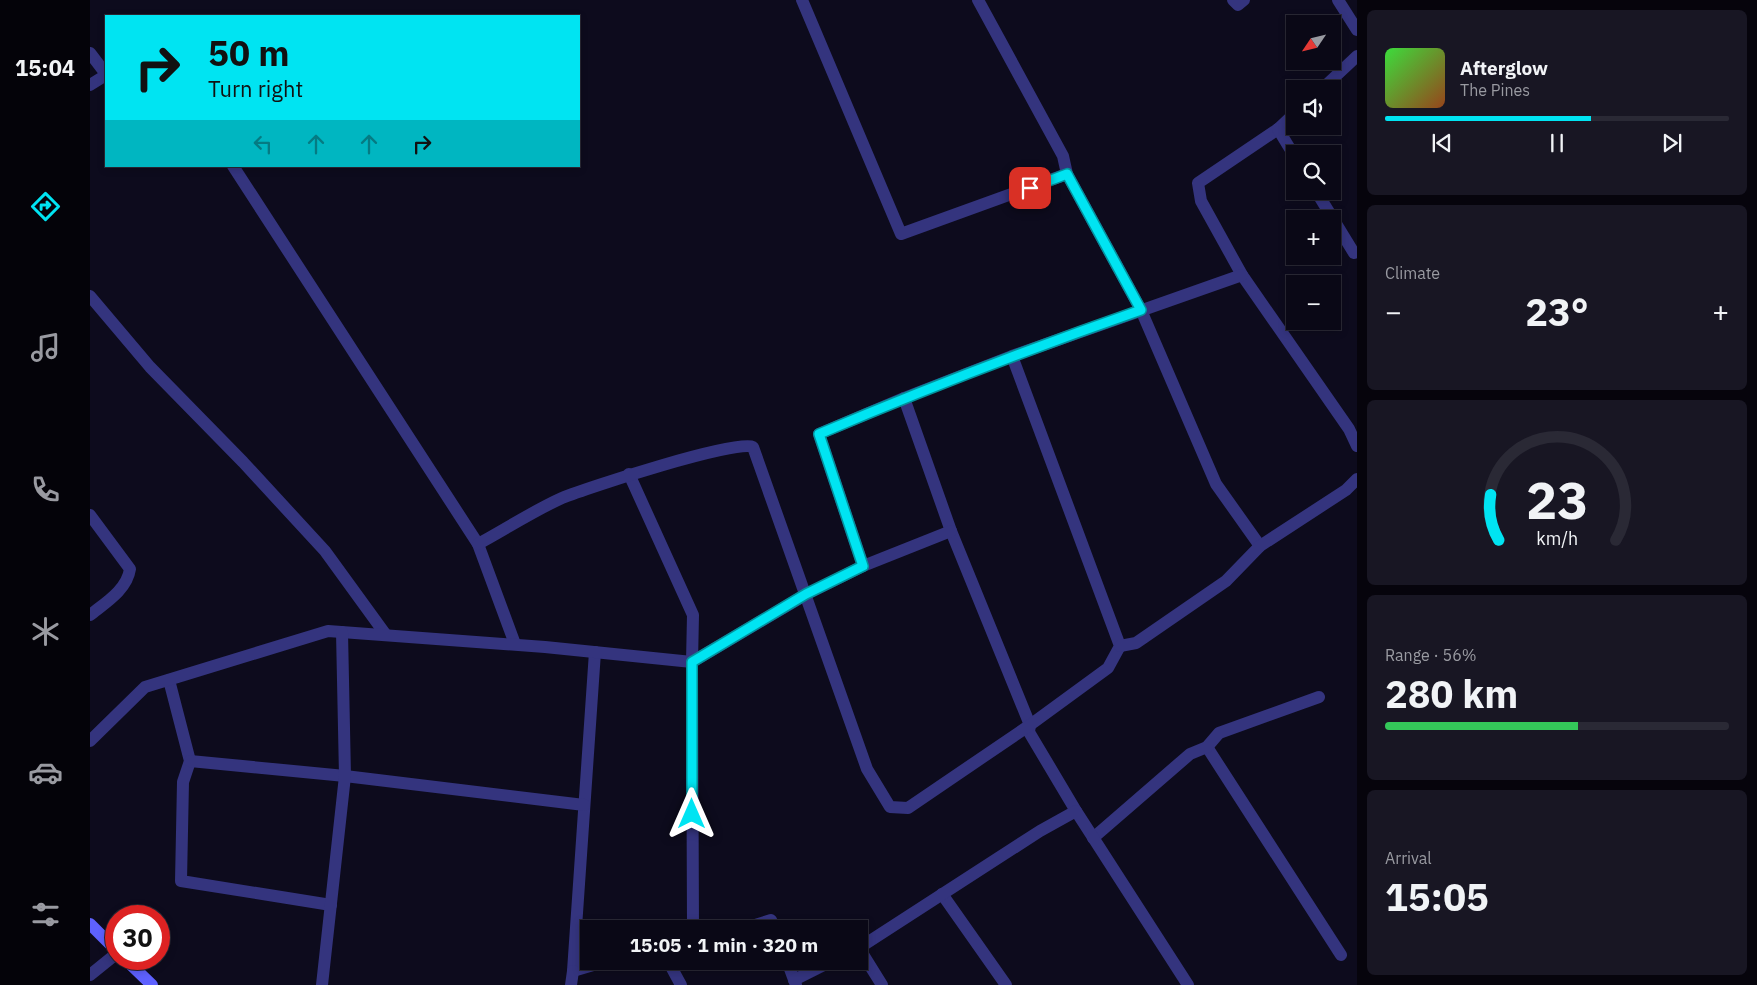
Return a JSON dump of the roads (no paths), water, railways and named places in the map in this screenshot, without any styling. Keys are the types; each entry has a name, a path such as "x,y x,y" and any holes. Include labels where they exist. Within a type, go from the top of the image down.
{"street":[{"path":"802,0 901,234 1067,174"},
{"path":"978,0 1063,156 1067,174 1141,310 1216,484 1260,546"},
{"path":"1233,0 1238,5 1244,0"},
{"path":"1338,0 1357,30"},
{"path":"90,53 105,73"},
{"path":"1332,80 1357,56"},
{"path":"90,85 105,75"},
{"path":"1286,121 1278,129 1198,183 1201,201 1242,276 1350,429 1357,446"},
{"path":"1278,129 1288,145"},
{"path":"234,167 478,544 515,644"},
{"path":"1322,200 1354,253"},
{"path":"863,566 819,434 904,398 1012,356 1242,276"},
{"path":"90,296 150,367 325,551 386,635"},
{"path":"478,544 562,498 629,474 731,447 750,445 754,447 868,769 890,807 908,808 1108,668 1120,646 1012,356"},
{"path":"904,398 951,531 1030,724 1029,732 1092,838 1188,985"},
{"path":"629,474 693,615 691,920"},
{"path":"1120,646 1136,644 1226,581 1260,546 1346,490 1357,479"},
{"path":"90,515 130,569 129,577 119,591 90,615"},
{"path":"90,741 145,687 328,631 515,644 692,662 806,594 863,566 951,531"},
{"path":"322,985 345,776 342,632"},
{"path":"572,985 595,652"},
{"path":"169,680 190,760 183,782 181,882 331,905"},
{"path":"1092,838 1190,754 1206,747 1219,734 1319,697"},
{"path":"1206,747 1341,955"},
{"path":"190,760 345,776 584,805"},
{"path":"868,942 1040,832 1076,812"},
{"path":"942,894 1006,985"},
{"path":"90,924 105,939"},
{"path":"868,962 882,985"},
{"path":"90,975 105,963"},
{"path":"573,971 580,969"},
{"path":"137,970 152,985"},
{"path":"673,970 681,985"},
{"path":"790,970 795,983 817,970"}]}
